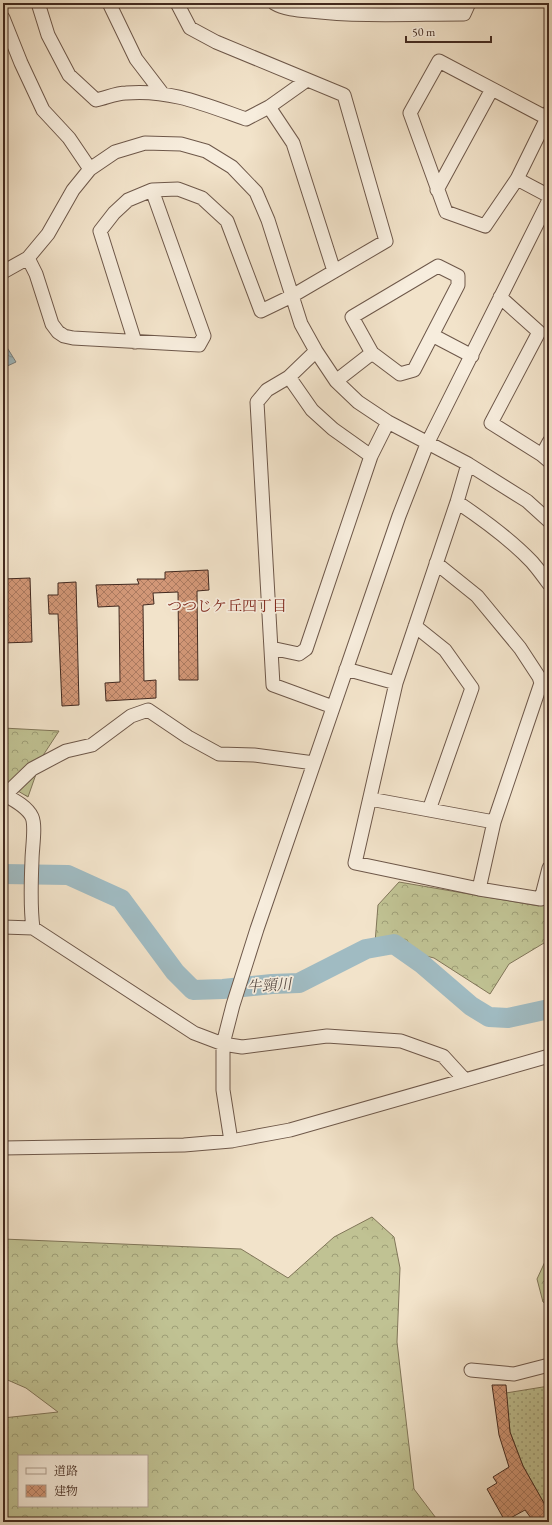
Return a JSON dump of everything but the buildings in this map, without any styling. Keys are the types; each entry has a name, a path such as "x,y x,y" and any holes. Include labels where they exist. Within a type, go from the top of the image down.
{"street":[{"path":"38,3 48,35 69,75 96,100 125,93 162,93 189,99 246,119 269,107 307,80"},
{"path":"109,3 136,59 162,93"},
{"path":"135,342 100,231 114,213 128,200 152,190 178,189 202,198 227,220 261,311 292,296 386,242 344,95 216,42 190,28 177,3"},
{"path":"274,3 279,6 299,10 330,8 395,8 464,14 469,3"},
{"path":"3,18 21,63 43,110 69,138 90,169"},
{"path":"439,61 492,89 548,115 517,179 486,226 446,212 410,113 439,61"},
{"path":"437,190 492,89"},
{"path":"269,107 292,144 334,271"},
{"path":"3,272 28,258 48,234 73,190 90,169 115,152 146,143 181,144 206,151 232,167 256,192 268,220 301,324 316,351 336,381 358,402 388,422 427,444 468,464 527,501 549,522"},
{"path":"517,179 549,196"},
{"path":"28,258 36,274 52,324 58,332 64,336 73,338 199,345 204,336 152,190"},
{"path":"231,1141 223,1090 223,1044 246,963 399,516 427,444 549,200"},
{"path":"438,266 458,276 458,285 432,335 414,370 400,374 372,353 352,317 438,266"},
{"path":"500,297 539,332 491,423 546,458 549,442"},
{"path":"432,335 472,356"},
{"path":"316,351 289,377 267,390 258,402 273,686 333,707"},
{"path":"336,381 372,353"},
{"path":"289,377 312,410 333,429 371,456"},
{"path":"270,648 299,654 306,649 371,456 388,422"},
{"path":"468,464 458,502 396,683 355,863 479,889 541,899 549,868"},
{"path":"458,502 481,518 533,563 549,584"},
{"path":"436,563 477,596 520,648 539,677 541,683 494,822 479,889"},
{"path":"415,626 445,650 472,688 429,810"},
{"path":"346,669 396,683"},
{"path":"33,928 31,913 34,835 32,817 25,808 4,795 32,769 66,751 92,745 131,716 148,710 188,738 219,754 254,755 314,763"},
{"path":"370,799 494,822"},
{"path":"3,927 33,928 194,1033 223,1044 242,1047 327,1036 401,1041 443,1056 465,1080"},
{"path":"3,1148 184,1145 231,1141 290,1130 549,1056"},
{"path":"471,1370 514,1374 549,1365"}],"green space":[{"path":"3,728 59,731 42,757 28,797 3,782"},
{"path":"549,878 549,940 509,964 490,994 434,958 375,943 378,905 399,882 539,906"},
{"path":"372,1217 394,1237 400,1268 397,1342 414,1489 439,1522 3,1522 3,1418 58,1412 26,1388 3,1378 3,1239 241,1249 288,1278 334,1237"},
{"path":"549,1253 549,1305 543,1302 537,1279"},
{"path":"549,1386 549,1512 523,1466 510,1432 506,1393"}],"water":[{"path":"3,341 16,362 3,368"}],"waterway":[{"name":"牛頸川","path":"3,874 68,875 121,899 175,972 193,990 299,983 366,949 394,944 421,963 471,1006 489,1017 508,1018 549,1009"}],"district":[{"name":"つつじケ丘四丁目","path":"227,605"}]}
